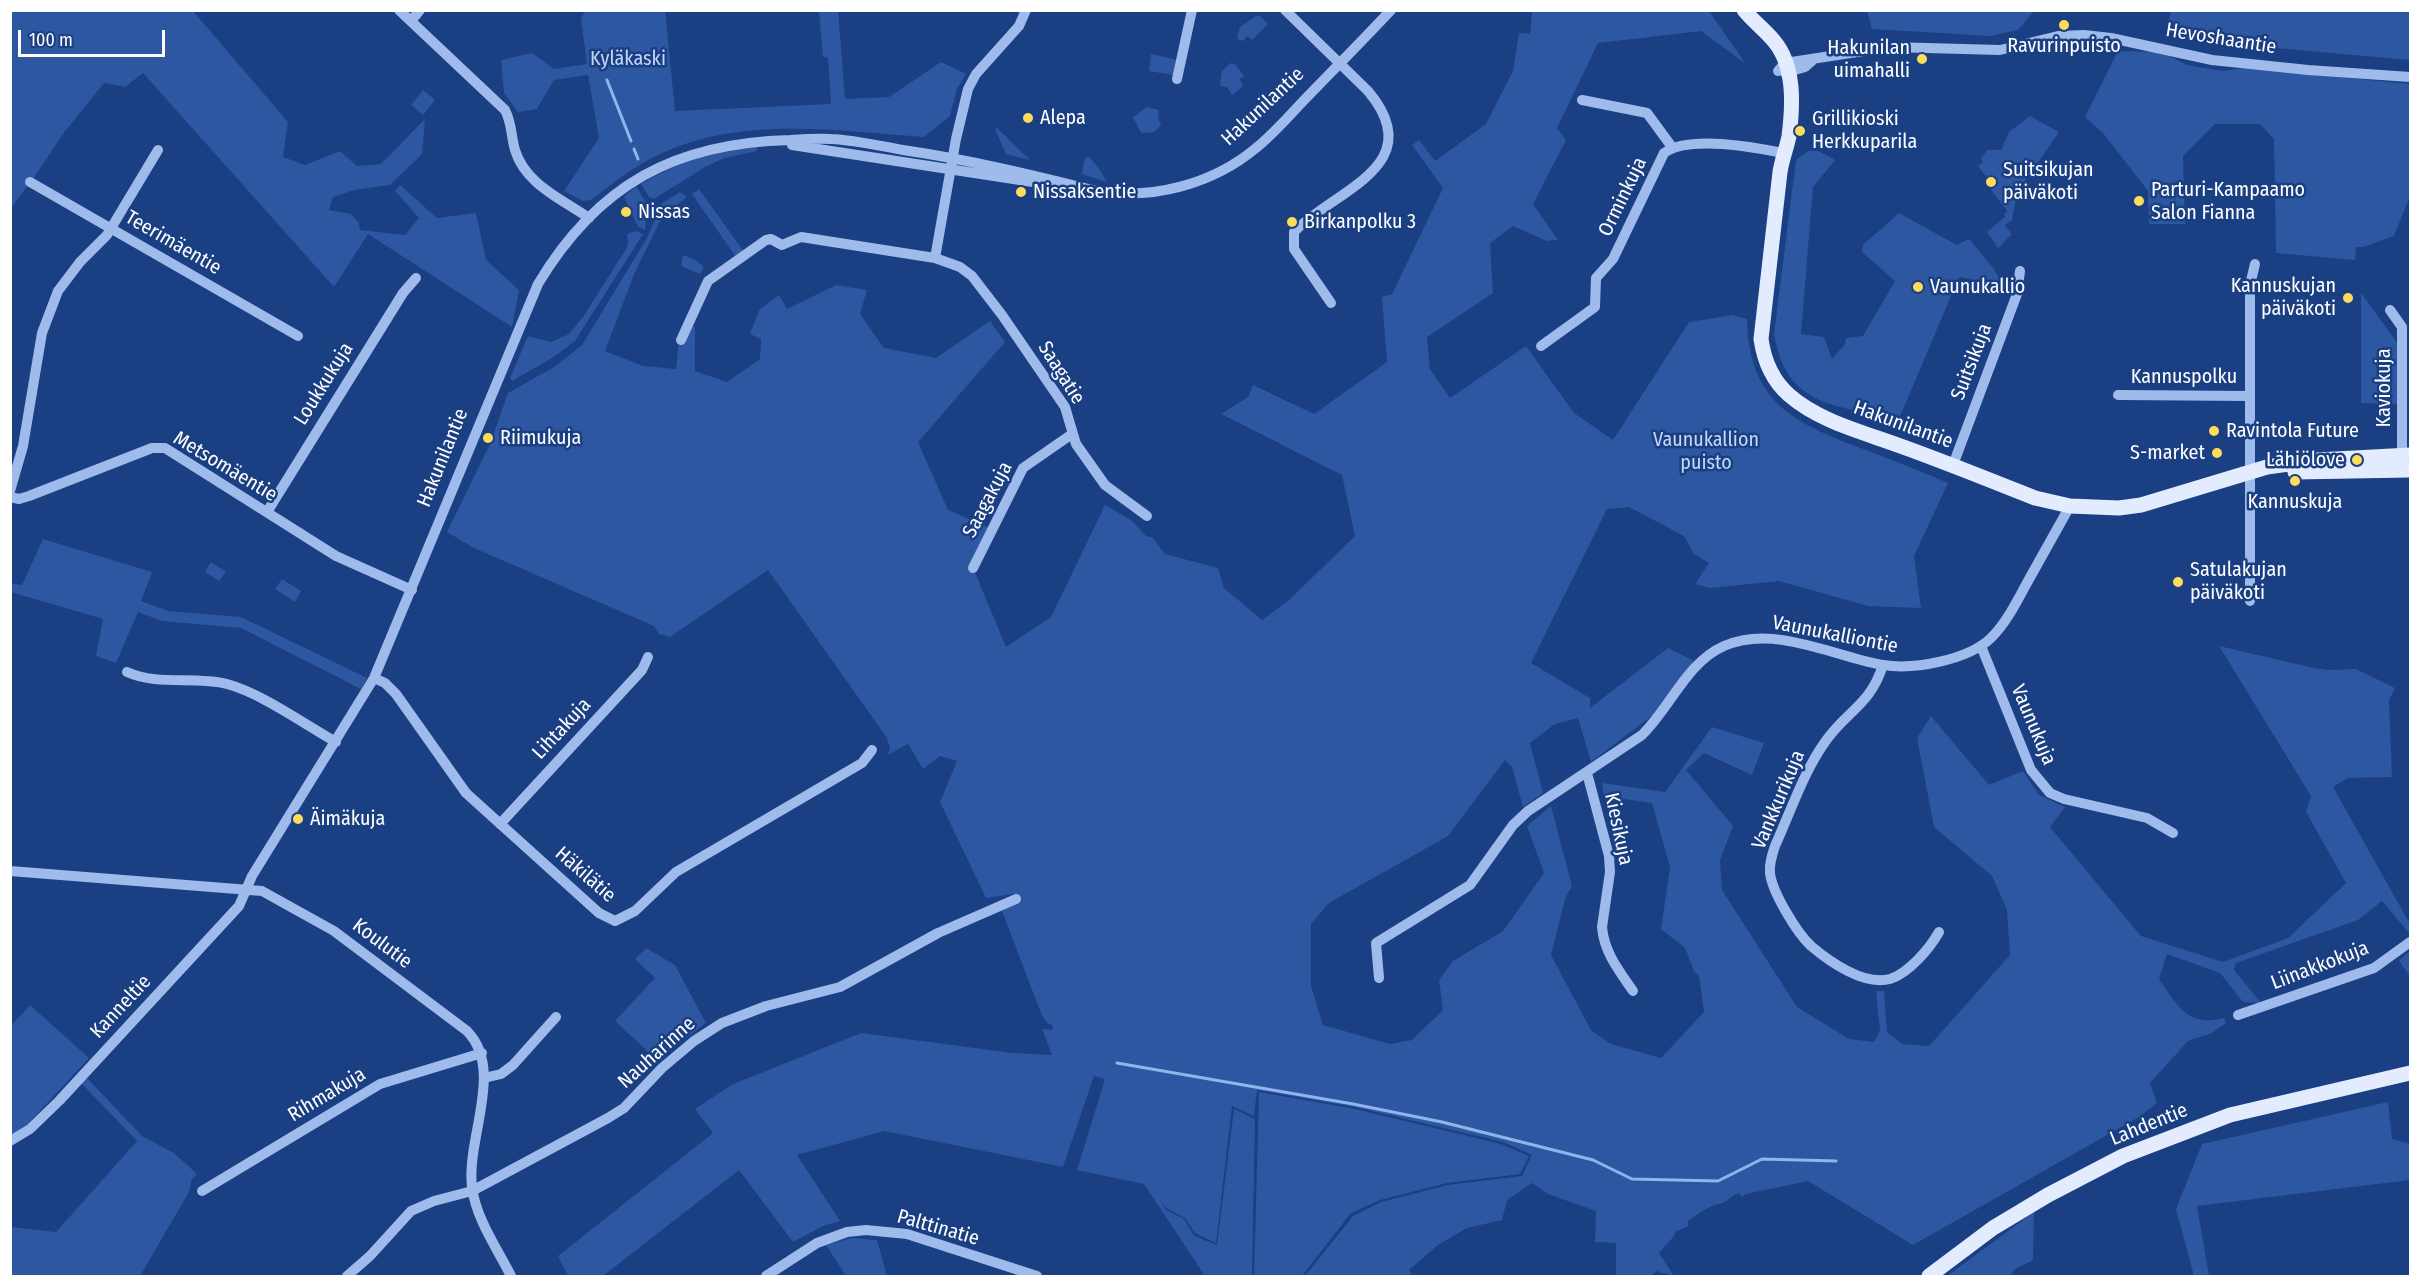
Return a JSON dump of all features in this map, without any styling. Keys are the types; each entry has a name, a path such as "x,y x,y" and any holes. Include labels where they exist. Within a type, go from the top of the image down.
{"main road":[{"name":"Hakunilantie","path":"1744,10 1774,40 1784,69 1779,139 1783,153 1761,323 1763,351 1771,372 1787,393 1816,413 2035,498 2070,506 2104,508 2141,505 2267,467 2317,460 2406,462"},
{"name":"Lahdentie","path":"1929,1276 1993,1228 2048,1195 2123,1156 2230,1115 2410,1073"}],"street":[{"path":"399,10 505,110 510,120 516,152 532,179 589,218"},
{"path":"411,21 420,10"},
{"path":"935,258 968,89 976,74 1019,26 1026,10"},
{"path":"1177,79 1192,10"},
{"name":"Hakunilantie","path":"764,141 1104,192 1132,194 1168,190 1228,168 1266,140 1391,10"},
{"path":"1290,12 1380,105 1388,130 1388,145 1376,170 1307,219 1294,232 1293,249 1331,303"},
{"name":"Hevoshaantie","path":"1784,69 1813,60 1890,47 2000,50 2058,36 2084,35 2111,38 2212,60 2410,77"},
{"path":"1582,100 1647,113 1672,147"},
{"name":"Hakunilantie","path":"247,889 252,876 374,678 532,296 552,261 589,218 621,190 661,166 716,147 764,141 831,139 1001,166 1104,192"},
{"name":"Orminkuja","path":"1541,346 1595,307 1596,278 1612,259 1664,153 1672,147 1696,143 1783,153"},
{"path":"10,492 23,446 42,333 51,307 66,278 102,241 111,228 158,150"},
{"name":"Teerimäentie","path":"30,182 298,336"},
{"name":"Saagatie","path":"681,340 708,281 771,238 782,245 801,237 935,258 960,267 982,287 1065,406 1076,444 1105,485 1147,516"},
{"path":"2250,601 2250,285 2255,264"},
{"name":"Suitsikuja","path":"1953,465 2017,294 2020,271"},
{"name":"Loukkukuja","path":"267,512 391,312 416,278"},
{"name":"Kaviokuja","path":"2390,310 2402,327 2406,462"},
{"name":"Kannuspolku","path":"2118,395 2249,396"},
{"name":"Saagakuja","path":"973,568 1023,468 1072,434"},
{"name":"Metsomäentie","path":"10,497 19,499 29,496 159,447 169,450 336,556 412,590"},
{"name":"Vaunukalliontie","path":"1379,978 1376,943 1470,885 1513,825 1528,812 1642,735 1655,722 1695,668 1714,651 1739,641 1775,639 1796,642 1883,665 1905,666 1932,664 1981,646 2008,616 2070,506"},
{"name":"Vaunukuja","path":"1981,646 2031,770 2050,794 2147,818 2173,833"},
{"name":"Lihtakuja","path":"500,824 642,670 648,657"},
{"name":"Vankkurikuja","path":"1883,665 1867,698 1832,732 1816,755 1775,846 1771,857 1770,873 1775,891 1809,944 1832,962 1863,977 1880,980 1899,974 1930,949 1940,932"},
{"path":"127,672 142,679 224,684 244,690 336,742"},
{"name":"Häkilätie","path":"374,678 385,683 396,694 466,793 598,913 615,921 635,910 676,872 862,763 872,750"},
{"name":"Kiesikuja","path":"1587,773 1609,856 1610,879 1602,934 1614,965 1633,991"},
{"name":"Koulutie","path":"10,871 262,891 344,938 467,1030 482,1053"},
{"name":"Kanneltie","path":"10,1141 30,1129 59,1101 239,906 247,889"},
{"name":"Nauharinne","path":"347,1276 370,1256 411,1211 434,1200 472,1191 609,1119 624,1108 662,1068 694,1041 722,1023 766,1006 840,987 938,933 1016,898"},
{"name":"Liinakkokuja","path":"2238,1015 2374,968 2410,942"},
{"path":"484,1078 501,1074 513,1065 556,1017"},
{"path":"482,1053 484,1078 471,1160 472,1191 479,1214 511,1276"},
{"name":"Rihmakuja","path":"202,1191 370,1088 482,1053"},
{"name":"Palttinatie","path":"766,1276 817,1243 847,1232 866,1230 907,1234 1037,1276"}],"green space":[{"name":"Kyläkaski","path":"665,10 675,111 831,104 828,58 823,57 819,11 838,10 845,99 889,97 941,62 966,74 957,89 950,116 924,137 788,129 754,130 721,135 688,143 647,160 591,200 583,201 564,191 599,138 588,75 554,80 537,109 518,112 504,93 501,60 532,53 554,69 587,64 581,18 585,11"},
{"path":"1867,10 2034,11 2018,30 1990,36 1872,29"},
{"path":"11,11 193,11 288,122 283,157 305,165 340,151 357,166 381,164 425,119 422,154 390,185 354,190 333,197 329,210 351,214 359,223 360,230 405,235 419,218 395,191 400,185 437,218 476,213 486,260 519,290 512,327 368,234 334,287 143,73 125,87 104,83 63,134 11,208"},
{"name":"Vaunukallion puisto","path":"1532,11 1709,11 1746,64 1701,31 1598,43 1557,128 1566,140 1533,204 1558,240 1547,241 1513,226 1490,243 1493,293 1427,337 1430,369 1450,398 1526,346 1574,413 1613,440 1689,322 1732,315 1747,319 1755,369 1765,388 1777,403 1793,416 1834,437 1948,483 1914,556 1921,608 1868,606 1779,581 1710,588 1695,584 1709,563 1694,554 1684,536 1629,507 1607,509 1531,663 1590,698 1590,708 1668,648 1694,661 1653,715 1591,762 1578,718 1555,724 1530,743 1543,793 1523,807 1512,767 1505,760 1448,836 1329,903 1311,924 1311,986 1323,1025 1390,1044 1412,1040 1443,1010 1439,980 1453,961 1503,931 1544,873 1527,826 1551,806 1572,886 1566,896 1551,955 1591,1030 1611,1044 1661,1058 1704,1012 1699,976 1694,971 1685,948 1661,929 1670,867 1652,803 1604,796 1602,783 1665,792 1712,727 1764,743 1752,775 1704,753 1686,770 1733,826 1720,860 1722,890 1797,1007 1849,1039 1874,1042 1880,1031 1876,991 1884,991 1887,1032 1902,1044 1929,1046 2010,955 2007,910 1992,876 1934,827 1917,738 1931,716 1989,785 2023,771 2039,795 2065,807 2050,827 2141,936 2223,962 2288,938 2346,883 2306,812 2311,796 2219,646 2314,668 2356,669 2395,688 2389,700 2392,777 2348,778 2333,787 2410,924 2410,934 2382,901 2358,920 2236,963 2234,970 2261,1003 2243,1002 2220,973 2167,954 2159,979 2178,1005 2192,1017 2201,1020 2224,1018 2226,1023 2212,1033 2188,1041 2150,1083 2157,1103 2139,1117 1913,1245 1808,1181 1746,1194 1742,1197 1739,1193 1692,1218 1688,1221 1688,1226 1675,1232 1659,1253 1674,1276 1656,1271 1651,1276 1616,1276 1616,1243 1595,1242 1596,1211 1548,1194 1532,1183 1507,1200 1502,1220 1467,1228 1438,1245 1409,1270 1413,1276 1305,1276 1353,1216 1381,1202 1448,1185 1522,1176 1532,1155 1503,1142 1355,1107 1257,1090 1254,1116 1232,1106 1216,1243 1195,1233 1185,1218 1166,1208 1159,1198 1166,1210 1184,1219 1194,1236 1217,1245 1234,1109 1255,1119 1252,1276 1205,1276 1144,1184 1077,1170 1105,1079 1094,1076 1063,1167 884,1131 797,1155 840,1221 823,1226 793,1242 739,1170 603,1276 568,1276 558,1256 713,1133 695,1109 731,1085 861,1033 1013,1053 1052,1055 1042,1029 1052,1030 1053,1026 1046,1022 1041,1013 1002,911 1014,894 986,898 940,802 957,761 940,756 923,769 908,744 888,755 890,748 887,738 768,570 670,637 659,634 654,626 474,548 447,532 490,444 508,393 554,367 582,345 647,238 655,219 655,208 680,192 687,197 667,213 659,223 635,272 605,351 643,366 676,369 679,341 687,323 695,327 695,371 727,382 760,359 761,339 750,334 759,310 779,295 787,309 836,285 867,290 860,314 884,348 936,358 990,321 1005,342 918,442 948,510 988,527 971,563 1006,647 1051,617 1105,505 1131,520 1146,536 1152,537 1165,554 1218,568 1224,588 1262,620 1289,600 1355,536 1342,475 1221,414 1248,397 1253,385 1314,414 1387,362 1382,297 1392,294 1443,188 1412,145 1419,140 1435,161 1486,124 1513,71 1519,33 1530,34"},
{"path":"2171,11 2410,11 2410,60 2219,43 2166,30"},
{"path":"1256,16 1260,16 1268,24 1252,40 1247,36 1243,41 1237,39 1240,27"},
{"path":"2118,51 2161,52 2187,65 2223,71 2245,68 2410,84 2410,196 2394,236 2363,247 2356,247 2355,260 2276,253 2274,139 2260,124 2215,124 2183,156 2185,224 2149,224 2148,191 2103,133 2085,117"},
{"path":"1151,54 1178,60 1176,72 1173,75 1149,71"},
{"path":"1231,63 1236,65 1244,76 1240,79 1243,86 1232,95 1227,87 1220,86 1222,71"},
{"path":"423,90 435,100 423,115 411,105"},
{"path":"1147,107 1159,110 1158,117 1161,125 1154,132 1141,133 1133,117"},
{"path":"2030,116 2059,132 2017,193 2012,220 2005,225 2012,234 1998,248 1987,232 2005,217 2004,214 2007,211 1991,190 1994,187 1978,166 1983,162 1981,159 1987,150 2001,150 2009,132"},
{"path":"996,127 1030,160 1006,154"},
{"path":"757,147 757,151 724,158 705,167 654,199 649,197 641,184 684,163 725,152"},
{"path":"1808,151 1818,151 1835,160 1813,187 1801,334 1824,337 1832,359 1845,344 1846,338 1863,336 1895,281 1862,252 1863,245 1899,213 1957,245 1969,239 1994,269 2004,286 1959,277 1899,419 1836,406 1818,399 1803,390 1790,377 1781,359 1774,334 1796,160"},
{"path":"1088,156 1107,182 1082,174 1084,160"},
{"path":"636,186 647,204 645,230 638,227 624,197"},
{"path":"699,189 744,252 736,257 692,194"},
{"path":"636,231 643,234 575,341 552,358 512,381 510,378 528,336 551,342 569,334 583,317 626,249 627,234"},
{"path":"683,255 696,260 704,267 700,274 681,266"},
{"path":"2361,293 2398,344 2397,404 2361,403"},
{"path":"43,539 152,572 141,601 168,611 241,617 367,678 361,689 241,628 162,621 138,612 116,663 96,656 103,619 11,592 11,584 22,585"},
{"path":"211,562 226,572 219,581 205,572"},
{"path":"282,579 301,591 295,602 275,589"},
{"path":"646,948 675,965 706,1023 657,1060 615,1021 655,978 635,959"},
{"path":"2410,951 2410,976 2399,961"},
{"path":"30,1005 89,1058 28,1124 10,1135 10,1027"},
{"path":"87,1078 142,1136 174,1153 197,1174 192,1179 189,1192 140,1276 11,1276 11,1227 56,1232 137,1141 81,1083"},
{"path":"1259,1092 1355,1109 1501,1144 1529,1156 1520,1174 1447,1183 1380,1200 1351,1213 1302,1276 1254,1276"},
{"path":"2388,1102 2392,1139 2410,1144 2410,1180 2197,1206 2209,1276 2194,1276 2176,1209 2202,1144"},
{"path":"2034,1212 2033,1260 2015,1269 2010,1276 1947,1276"},
{"path":"851,1238 877,1240 887,1276 846,1276 826,1245"}],"waterway":[{"path":"607,80 631,141"},
{"path":"634,149 638,159"},
{"path":"1117,1063 1353,1104 1442,1122 1593,1160 1632,1179 1718,1181 1762,1159 1836,1161"}],"place":[{"name":"Ravurinpuisto","path":"2064,25"},
{"name":"Hakunilan uimahalli","path":"1922,59"},
{"name":"Alepa","path":"1028,118"},
{"name":"Grillikioski Herkkuparila","path":"1800,131"},
{"name":"Suitsikujan päiväkoti","path":"1991,182"},
{"name":"Nissaksentie","path":"1021,192"},
{"name":"Parturi-Kampaamo Salon Fianna","path":"2139,201"},
{"name":"Nissas","path":"626,212"},
{"name":"Birkanpolku 3","path":"1292,222"},
{"name":"Vaunukallio","path":"1918,287"},
{"name":"Kannuskujan päiväkoti","path":"2348,298"},
{"name":"Ravintola Future","path":"2214,431"},
{"name":"Riimukuja","path":"488,438"},
{"name":"S-market","path":"2217,453"},
{"name":"Lähiölove","path":"2357,460"},
{"name":"Kannuskuja","path":"2295,481"},
{"name":"Satulakujan päiväkoti","path":"2178,582"},
{"name":"Äimäkuja","path":"298,819"}]}
